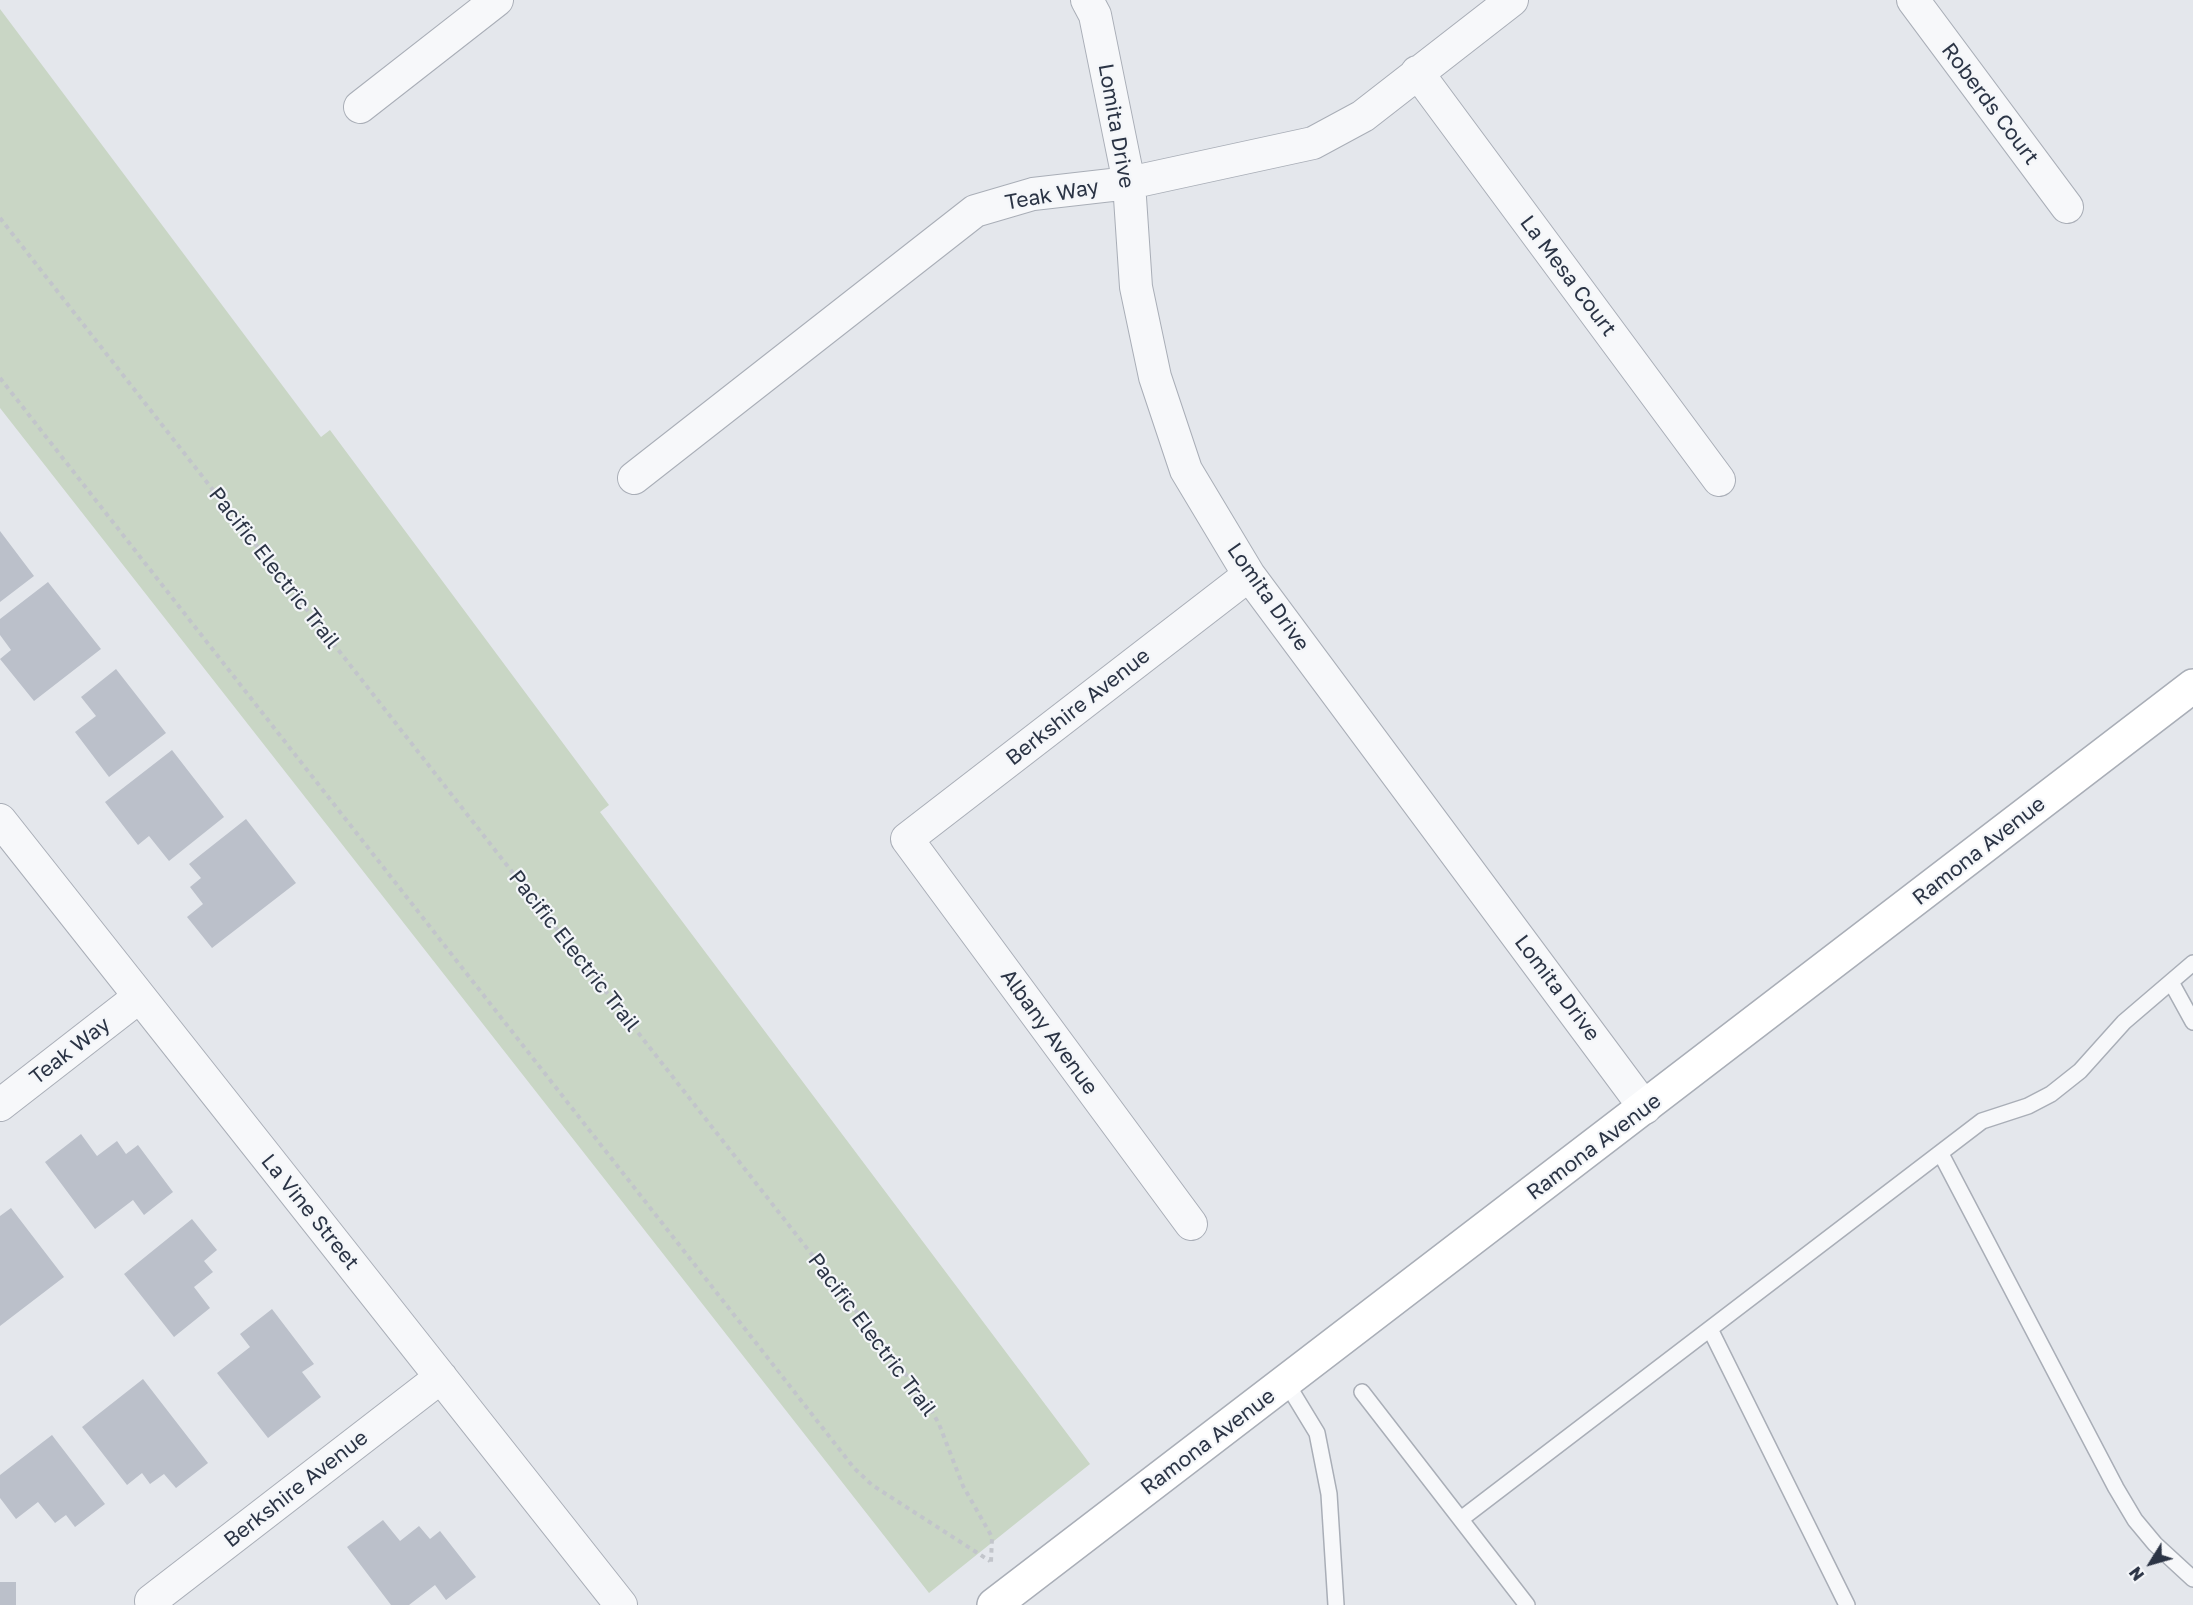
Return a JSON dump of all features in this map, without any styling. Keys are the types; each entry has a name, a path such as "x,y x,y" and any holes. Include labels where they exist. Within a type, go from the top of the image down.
{"street":[{"path":"360,107 497,0"},
{"name":"Lomita Drive","path":"1087,0 1095,15 1129,183 1136,287 1155,377 1186,470 1250,575 1645,1108"},
{"name":"Teak Way","path":"634,478 975,211 1033,194 1129,183 1312,143 1363,116 1512,0"},
{"name":"Roberds Court","path":"1913,0 2067,207"},
{"name":"La Mesa Court","path":"1417,72 1719,480"},
{"name":"Berkshire Avenue","path":"907,839 1250,575"},
{"name":"Ramona Avenue","path":"994,1605 2193,686"},
{"name":"La Vine Street","path":"0,819 621,1605"},
{"name":"Albany Avenue","path":"907,839 1191,1224"},
{"name":"Teak Way","path":"0,1105 139,997"},
{"name":"Berkshire Avenue","path":"151,1601 441,1377"}],"lane":[{"path":"1461,1519 1982,1121 2028,1106 2051,1094 2080,1071 2124,1022 2193,963"},
{"path":"2171,982 2193,1022"},
{"path":"1941,1154 2116,1488 2135,1520 2155,1544 2193,1579"},
{"path":"1710,1329 1847,1605"},
{"path":"1286,1382 1317,1433 1329,1494 1336,1605"},
{"path":"1362,1392 1527,1605"}],"path":[{"name":"Pacific Electric Trail","path":"0,218 925,1399 939,1424 963,1486 992,1537 991,1562 872,1485 854,1468 0,378"}],"green space":[{"path":"0,9 321,437 330,430 609,805 600,812 1090,1464 929,1593 0,408"}],"building":[{"path":"0,531 34,576 0,602"},
{"path":"48,582 101,649 34,701 0,659 11,650 0,635 0,619"},
{"path":"116,669 166,733 109,777 75,732 96,716 81,697"},
{"path":"172,750 224,817 169,861 149,836 138,845 105,802"},
{"path":"246,819 296,883 212,948 187,917 203,904 190,887 201,878 189,864"},
{"path":"81,1134 97,1156 117,1141 126,1154 138,1145 173,1192 144,1215 133,1200 95,1229 45,1162"},
{"path":"11,1208 64,1277 0,1326 0,1216"},
{"path":"192,1219 217,1250 204,1261 213,1272 194,1287 210,1308 174,1337 124,1274"},
{"path":"272,1309 314,1364 302,1372 321,1397 268,1438 217,1373 250,1347 240,1334"},
{"path":"143,1379 208,1463 176,1488 164,1474 150,1484 142,1473 127,1485 82,1427"},
{"path":"52,1435 105,1504 75,1527 66,1515 55,1523 38,1502 16,1519 0,1498 0,1475"},
{"path":"383,1520 400,1541 419,1526 430,1539 440,1531 476,1577 446,1600 435,1585 409,1605 391,1605 347,1547"},
{"path":"0,1582 16,1582 16,1605 0,1605"}]}
